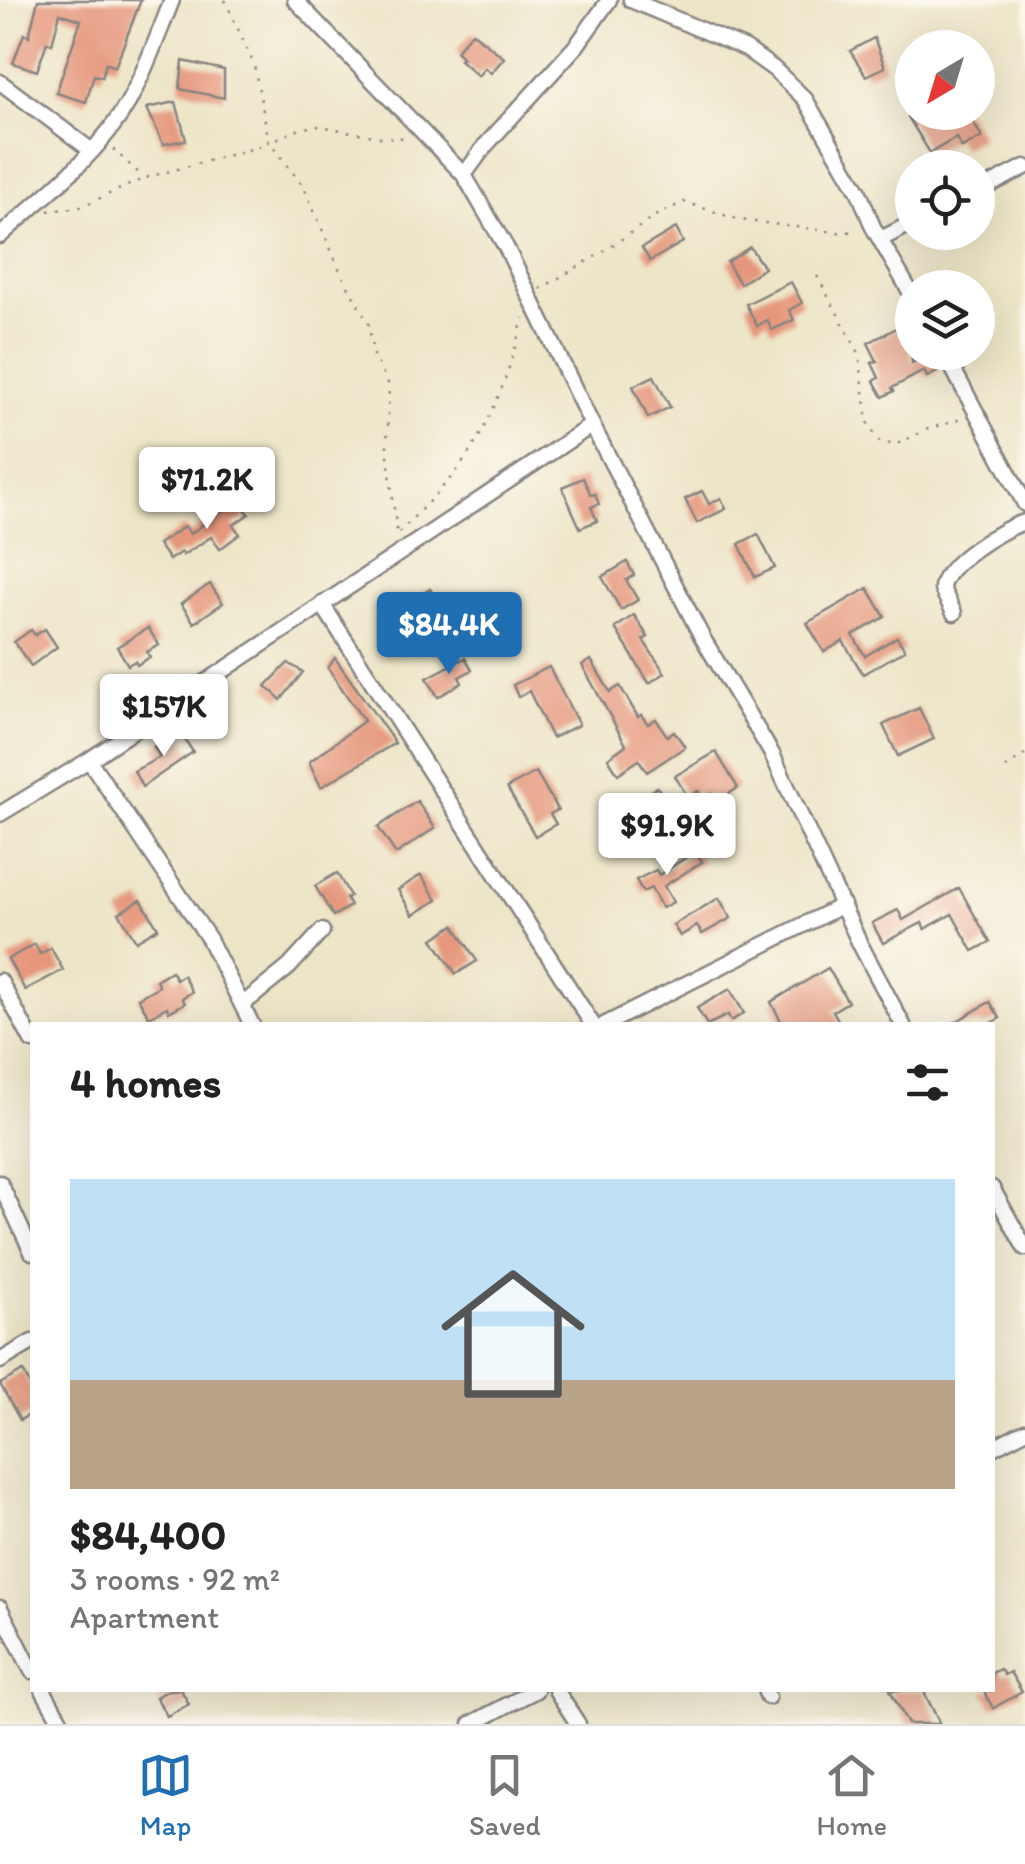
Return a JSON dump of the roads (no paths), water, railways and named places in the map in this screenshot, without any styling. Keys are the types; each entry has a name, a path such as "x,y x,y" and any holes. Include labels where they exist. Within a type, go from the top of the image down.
{"street":[{"path":"0,236 74,172 96,146 128,102 172,0"},
{"path":"295,0 464,175 506,249 702,637 772,754 902,1022"},
{"path":"464,175 485,146 577,45 609,0"},
{"path":"631,0 746,49 805,99 858,190 898,270"},
{"path":"0,82 96,146"},
{"path":"995,182 1025,167"},
{"path":"877,233 895,228"},
{"path":"953,370 1025,504"},
{"path":"0,814 90,760 592,425"},
{"path":"954,613 942,589 945,574 990,540 1025,522"},
{"path":"322,604 591,1022"},
{"path":"90,760 209,940 250,1022"},
{"path":"610,1022 843,905"},
{"path":"242,1005 289,967 322,932"},
{"path":"0,981 30,1037"},
{"path":"0,1184 30,1248"},
{"path":"995,1193 1025,1248"},
{"path":"0,1361 30,1343"},
{"path":"995,1446 1025,1431"},
{"path":"0,1608 30,1660"},
{"path":"44,1692 62,1724"},
{"path":"471,1724 532,1692"},
{"path":"557,1692 578,1724"}]}
